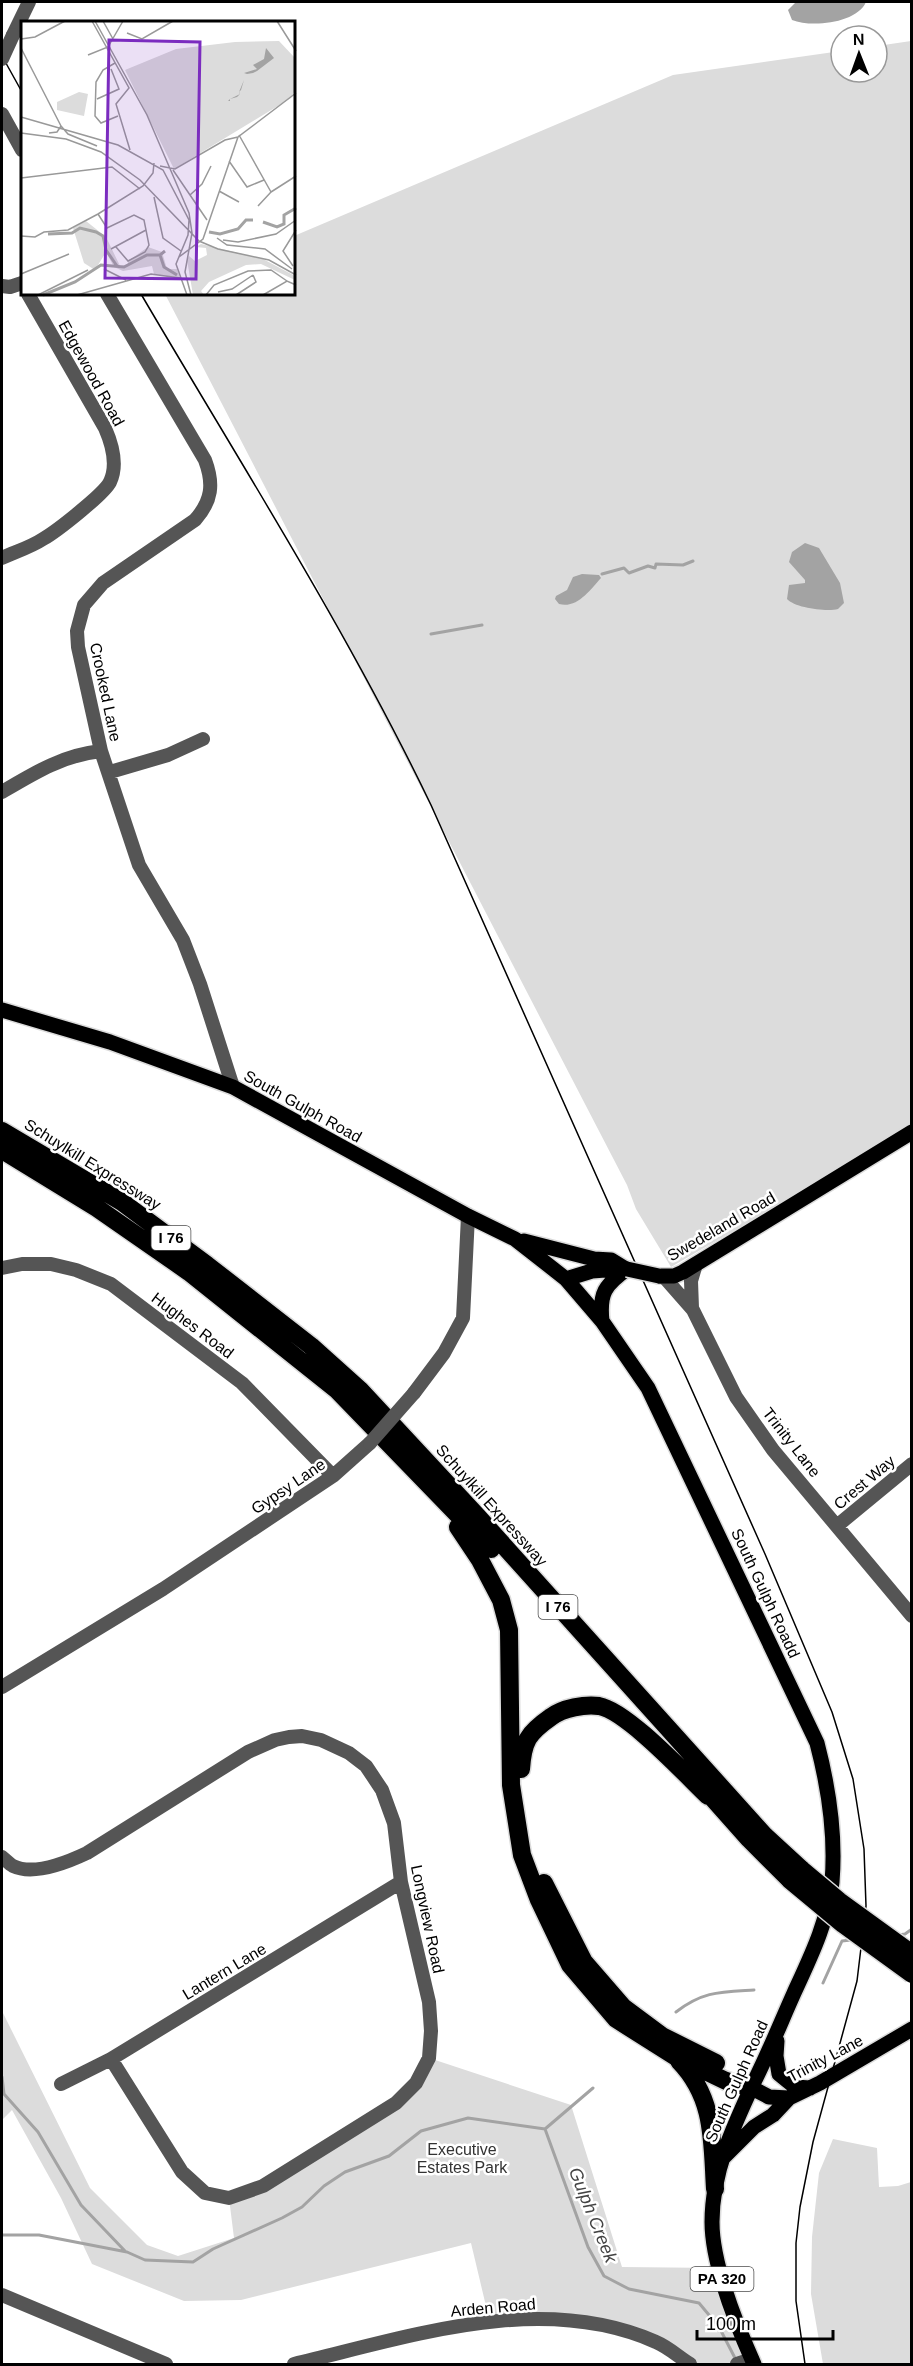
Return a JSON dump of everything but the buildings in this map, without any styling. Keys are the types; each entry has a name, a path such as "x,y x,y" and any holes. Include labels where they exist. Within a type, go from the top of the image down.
{"highway":[{"path":"2,1126 22,1141"},
{"name":"Schuylkill Expressway","path":"2,1131 122,1202 311,1346 360,1390 478,1517 757,1828 796,1875 843,1924 912,1974"},
{"name":"Schuylkill Expressway","path":"2,1150 97,1208 189,1272 337,1390 393,1446 589,1657 726,1814 796,1875 912,1954"},
{"path":"393,1446 448,1513 480,1560 501,1600 509,1630 511,1785 522,1855 539,1900 570,1965 616,2019 676,2057 726,2081 752,2088"},
{"path":"726,1814 640,1733 615,1712 600,1706 580,1707 555,1714 533,1729 522,1748 520,1781 530,1855 584,1962 623,2007 662,2036 730,2070 752,2088"},
{"path":"676,2057 688,2070 704,2097 712,2137 715,2189"}],"main road":[{"name":"South Gulph Road","path":"2,1010 110,1042 233,1087 468,1216 515,1239 566,1279"},
{"name":"Swedeland Road","path":"566,1279 592,1271 626,1268 662,1276 674,1276 912,1132"},
{"path":"515,1239 594,1259 611,1260 626,1268 602,1293 600,1303 602,1321"},
{"path":"566,1279 576,1266 594,1259"},
{"name":"South Gulph Roadd","path":"566,1279 602,1321 648,1388 817,1743 832,1817 833,1850 832,1884 813,1954"},
{"name":"South Gulph Road","path":"747,2363 718,2268 712,2222 715,2189 721,2160 730,2134 813,1954"},
{"name":"Trinity Lane","path":"752,2088 769,2097 789,2098 912,2029"},
{"path":"779,2031 776,2056 779,2074 795,2087 810,2088"},
{"path":"721,2160 754,2127 773,2115 789,2098"}],"street":[{"path":"2,58 30,2"},
{"path":"2,114 21,148"},
{"path":"2,286 10,287 21,283"},
{"name":"Edgewood Road","path":"2,558 44,539 100,494 110,483 113,470 111,441 105,428 29,296"},
{"name":"Crooked Lane","path":"108,296 205,460 211,486 210,498 204,510 195,520 103,583 84,605 77,631 78,647 101,751 110,772 139,865 183,940 200,984 233,1087"},
{"path":"110,772 168,755 203,740"},
{"path":"2,792 61,759 80,753 101,751"},
{"name":"Gypsy Lane","path":"2,1687 163,1589 333,1476 370,1443 414,1393 444,1353 463,1318 468,1216"},
{"name":"Hughes Road","path":"2,1268 22,1264 51,1264 76,1270 111,1284 242,1383 333,1476"},
{"path":"693,1311 691,1281 696,1264"},
{"name":"Trinity Lane","path":"662,1276 693,1311 736,1397 773,1450 912,1616"},
{"name":"Crest Way","path":"838,1525 912,1464"},
{"name":"Longview Road","path":"2,1857 14,1866 39,1869 63,1865 87,1853 248,1752 275,1740 302,1736 334,1744 353,1756 373,1775 382,1790 394,1823 401,1882 429,2002 431,2031 429,2058 416,2083 396,2103 263,2186 229,2198 205,2193 182,2172 111,2059"},
{"name":"Lantern Lane","path":"61,2084 111,2059 401,1882"},
{"path":"2,2295 166,2364"},
{"name":"Arden Road","path":"294,2364 458,2325 557,2318 608,2325 657,2342 690,2364"}],"green space":[{"path":"911,41 911,1129 671,1267 636,1209 627,1185 166,296 296,296 296,235 673,75 829,53 829,84 889,84 889,44"},
{"name":"Executive Estates Park","path":"2,2011 90,2188 147,2245 178,2256 234,2238 229,2198 396,2104 429,2058 571,2105 622,2267 718,2268 752,2359 737,2364 690,2364 608,2325 490,2323 471,2243 241,2300 184,2301 92,2264 61,2198 12,2110 2,2120"},
{"path":"833,2139 877,2148 879,2187 898,2186 911,2182 911,2364 823,2364 811,2294 812,2237 819,2173"}],"shaded area":[{"path":"796,2 866,2 861,9 844,19 811,24 792,20 788,10"},
{"path":"805,543 819,548 840,583 844,603 838,609 811,608 797,605 787,599 789,585 805,583 805,580 789,562 792,552"},
{"path":"582,574 599,575 601,578 588,593 577,601 566,605 559,604 555,599 556,596 567,590 573,577"}],"waterway":[{"path":"602,574 624,568 629,573 648,566 655,568 656,564 683,565 693,561"},
{"path":"431,634 482,625"},
{"name":"Gulph Creek","path":"898,1935 905,1934 912,1929"},
{"name":"Gulph Creek","path":"823,1983 842,1941 851,1940"},
{"name":"Gulph Creek","path":"676,2012 704,1996 722,1992 754,1990"},
{"path":"2,2077 4,2094 38,2132 81,2205 125,2251"},
{"name":"Gulph Creek","path":"593,2088 545,2129 588,2247 604,2276 629,2289 699,2303 719,2327 736,2360"},
{"path":"2,2235 39,2235 127,2252 145,2260 193,2262 213,2249 302,2207 324,2186 345,2172 389,2156 421,2131 468,2118 545,2129"}],"tram line":[{"path":"2,56 21,90"},
{"path":"142,296 328,610 364,674 431,805 765,1554 832,1712 853,1779 864,1849 866,1906 857,1981 813,2142 800,2207 796,2243 796,2301 805,2364"}]}
